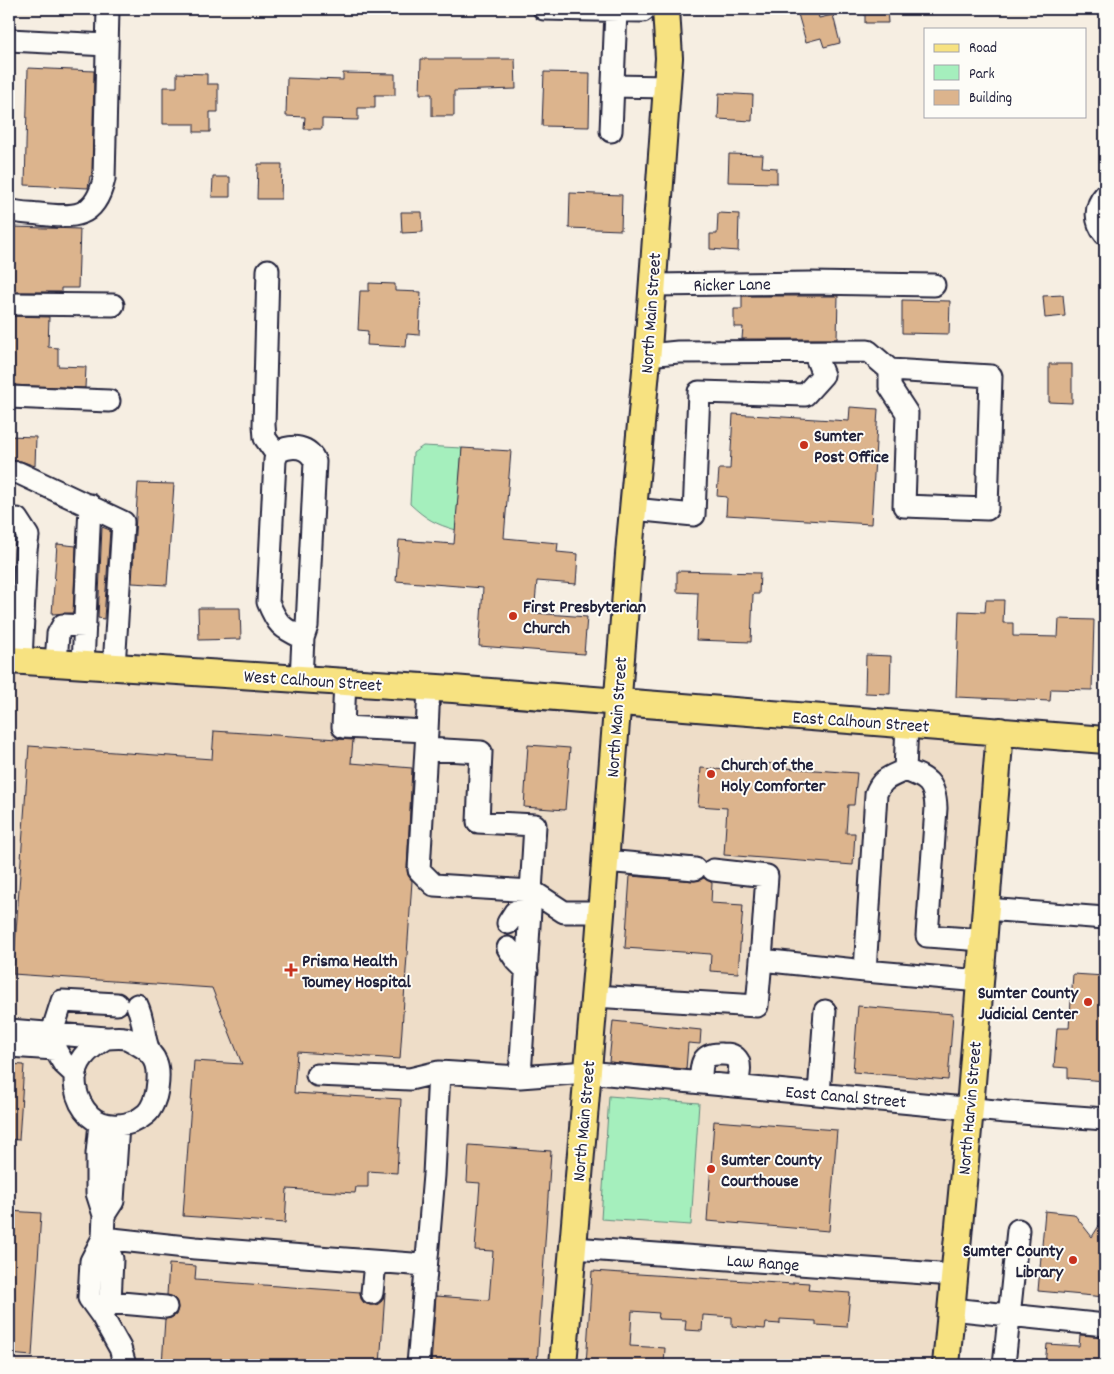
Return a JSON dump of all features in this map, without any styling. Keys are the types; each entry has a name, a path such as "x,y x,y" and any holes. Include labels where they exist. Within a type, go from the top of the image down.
{"main road":[{"name":"North Main Street","path":"563,1365 605,861 616,701 648,355 669,58 666,9"},
{"name":"West Calhoun Street","path":"15,661 345,681 616,701"},
{"name":"East Calhoun Street","path":"616,701 1105,740"},
{"name":"North Harvin Street","path":"946,1365 970,1108 1000,732"}],"street":[{"path":"9,210 65,217 80,214 93,207 101,193 104,180 108,9"},
{"path":"544,9 616,11 643,11 646,9"},
{"path":"611,131 616,11"},
{"path":"9,40 107,45"},
{"path":"613,86 667,87"},
{"path":"1105,195 1098,205 1096,213 1100,227 1105,234"},
{"path":"268,270 264,425 265,438 277,455"},
{"name":"Ricker Lane","path":"653,285 810,283 934,285"},
{"path":"9,304 113,305"},
{"path":"648,355 678,352 868,351 890,370 991,376 987,509 904,506 907,413 890,387 890,370"},
{"path":"633,509 694,515 699,392 805,395 823,375 814,352"},
{"path":"9,397 109,402"},
{"path":"301,679 303,638 307,626 315,462 312,454 306,450 292,448 278,452 275,460 268,602 276,621 288,631 303,638"},
{"path":"9,472 19,473 124,522 114,668"},
{"path":"83,665 90,505"},
{"path":"9,519 17,519 28,536 17,546 15,661"},
{"path":"56,663 58,634 63,625 85,626"},
{"path":"345,681 343,727 426,740 481,752 478,822 535,825 520,1077"},
{"path":"429,687 419,870 434,885 532,896 564,912 600,912"},
{"path":"905,770 908,724"},
{"path":"865,971 876,794 879,786 885,779 905,770 924,777 935,792 936,808 927,936 983,940"},
{"path":"594,996 757,1006 761,960 767,876 605,861"},
{"path":"508,923 515,912 532,896"},
{"path":"986,908 1105,918"},
{"path":"508,948 527,971"},
{"path":"761,960 980,981"},
{"path":"76,1075 64,1064 56,1041 55,1023 62,1002 127,1005 143,1017 144,1037 149,1051 156,1062 159,1076 156,1095 148,1113 135,1121 109,1124 83,1109 76,1095 76,1075 82,1059 92,1048 106,1038"},
{"path":"819,1094 825,1010"},
{"path":"9,1030 56,1041"},
{"path":"9,1046 56,1041 126,1038 149,1051"},
{"path":"701,1083 701,1065 705,1058 713,1054 730,1054 737,1059 739,1065 737,1086"},
{"path":"418,1365 434,1174 439,1072"},
{"name":"East Canal Street","path":"316,1075 410,1079 439,1072 520,1077 587,1072 1105,1119"},
{"path":"109,1124 97,1154 97,1193 104,1215 103,1238 112,1259 106,1309 125,1365"},
{"path":"1004,1365 1018,1230"},
{"path":"103,1238 195,1248 375,1263 426,1265"},
{"name":"Law Range","path":"573,1248 953,1276"},
{"path":"372,1293 375,1263"},
{"path":"106,1309 166,1307"},
{"path":"951,1309 1105,1325"}],"shaded area":[{"path":"9,660 988,741 946,1365 9,1365"}],"green space":[{"path":"423,446 462,448 456,530 431,520 410,504 413,453"},
{"path":"609,1096 699,1103 691,1225 601,1219"}],"building":[{"path":"865,9 887,9 888,23 865,23"},
{"path":"817,10 819,18 833,15 840,43 824,47 821,38 806,42 798,14"},
{"path":"421,59 515,59 516,89 454,91 454,116 432,116 432,94 420,94"},
{"path":"28,68 94,71 92,176 90,176 88,188 25,185"},
{"path":"544,72 590,73 589,127 542,126"},
{"path":"177,73 207,74 207,84 218,84 218,112 210,112 210,132 194,132 194,124 163,124 163,87 177,87"},
{"path":"343,73 395,74 395,95 375,95 375,108 358,108 358,120 322,119 322,129 304,129 305,117 286,116 287,78 343,80"},
{"path":"719,93 753,95 752,121 718,119"},
{"path":"729,154 763,155 762,167 777,168 777,183 728,182"},
{"path":"258,164 282,164 281,199 257,199"},
{"path":"213,177 230,177 230,197 212,197"},
{"path":"570,193 622,195 621,230 569,228"},
{"path":"401,212 422,212 423,232 402,233"},
{"path":"718,213 739,214 738,251 710,249 710,234 717,234"},
{"path":"12,227 80,229 78,288 61,288 61,292 9,292"},
{"path":"369,283 395,284 395,291 421,292 419,335 407,334 406,347 367,345 368,331 358,330 360,291 369,291"},
{"path":"1063,295 1065,316 1045,318 1043,296"},
{"path":"742,296 838,296 837,339 742,339 743,327 734,327 734,309 742,309"},
{"path":"902,300 950,301 949,334 902,333"},
{"path":"9,316 49,317 48,347 58,348 58,366 86,367 85,388 10,385 11,342 9,342"},
{"path":"1049,364 1072,364 1072,403 1049,402"},
{"name":"Sumter Post Office","path":"850,407 878,409 871,524 726,515 727,497 717,496 719,469 730,469 733,414 849,421"},
{"path":"9,436 36,437 35,466 21,461 9,460"},
{"path":"462,448 511,451 504,538 558,543 557,552 578,554 576,584 537,581 534,613 587,617 584,654 479,646 483,588 396,581 399,540 454,544"},
{"path":"138,483 174,484 167,585 132,583"},
{"path":"102,527 110,530 104,619 98,618"},
{"path":"57,544 76,546 73,613 52,614"},
{"path":"677,571 760,573 759,594 753,594 751,642 696,640 698,593 677,592"},
{"path":"986,600 1004,600 1003,623 1013,623 1013,636 1058,637 1059,619 1094,620 1092,690 1051,689 1050,701 956,697 959,611 985,612"},
{"path":"198,608 240,608 241,639 199,640"},
{"path":"866,655 891,656 890,694 865,693"},
{"path":"214,731 353,740 351,763 412,768 407,869 412,881 400,1059 297,1052 294,1093 401,1099 397,1173 368,1171 368,1187 356,1187 355,1193 287,1189 285,1223 183,1216 194,1061 242,1064 212,988 13,974 29,746 212,759"},
{"path":"528,745 570,748 565,810 524,807"},
{"path":"740,761 786,765 786,768 857,773 854,805 848,805 846,833 855,833 853,865 724,855 727,808 698,806 701,768 739,771"},
{"path":"630,876 694,881 704,878 712,883 711,903 743,905 738,973 710,971 711,954 625,948"},
{"name":"Sumter County Judicial Center","path":"1073,974 1105,976 1105,1081 1068,1078 1068,1068 1054,1067 1057,1028 1069,1028"},
{"path":"858,1006 953,1014 948,1080 853,1072"},
{"path":"613,1021 701,1030 700,1044 688,1043 686,1069 609,1062"},
{"path":"9,1064 24,1065 19,1140 9,1139"},
{"name":"Sumter County Courthouse","path":"714,1121 837,1130 829,1231 707,1221"},
{"path":"469,1145 551,1151 537,1365 431,1365 436,1296 489,1300 493,1251 475,1250 480,1183 467,1182"},
{"path":"9,1211 41,1213 32,1356 9,1354"},
{"name":"Sumter County Library","path":"1045,1211 1074,1214 1092,1237 1105,1216 1105,1297 1038,1291"},
{"path":"169,1264 196,1266 195,1280 360,1292 364,1303 370,1305 377,1305 382,1301 385,1293 380,1365 162,1365 165,1319 176,1315 178,1308 174,1297 167,1295"},
{"path":"592,1271 793,1284 793,1282 809,1283 808,1290 850,1293 847,1327 816,1325 816,1321 780,1319 780,1324 766,1323 765,1329 732,1326 732,1317 703,1315 702,1331 685,1330 686,1320 658,1319 659,1313 632,1311 630,1346 665,1348 664,1365 586,1365"},
{"path":"1080,1335 1105,1337 1105,1365 1045,1365 1047,1344 1079,1346"}],"place":[{"name":"Sumter Post Office","path":"804,445"},
{"name":"First Presbyterian Church","path":"513,616"},
{"name":"Church of the Holy Comforter","path":"711,774"},
{"name":"Prisma Health Toumey Hospital","path":"291,970"},
{"name":"Sumter County Judicial Center","path":"1088,1002"},
{"name":"Sumter County Courthouse","path":"711,1169"},
{"name":"Sumter County Library","path":"1073,1260"}]}
